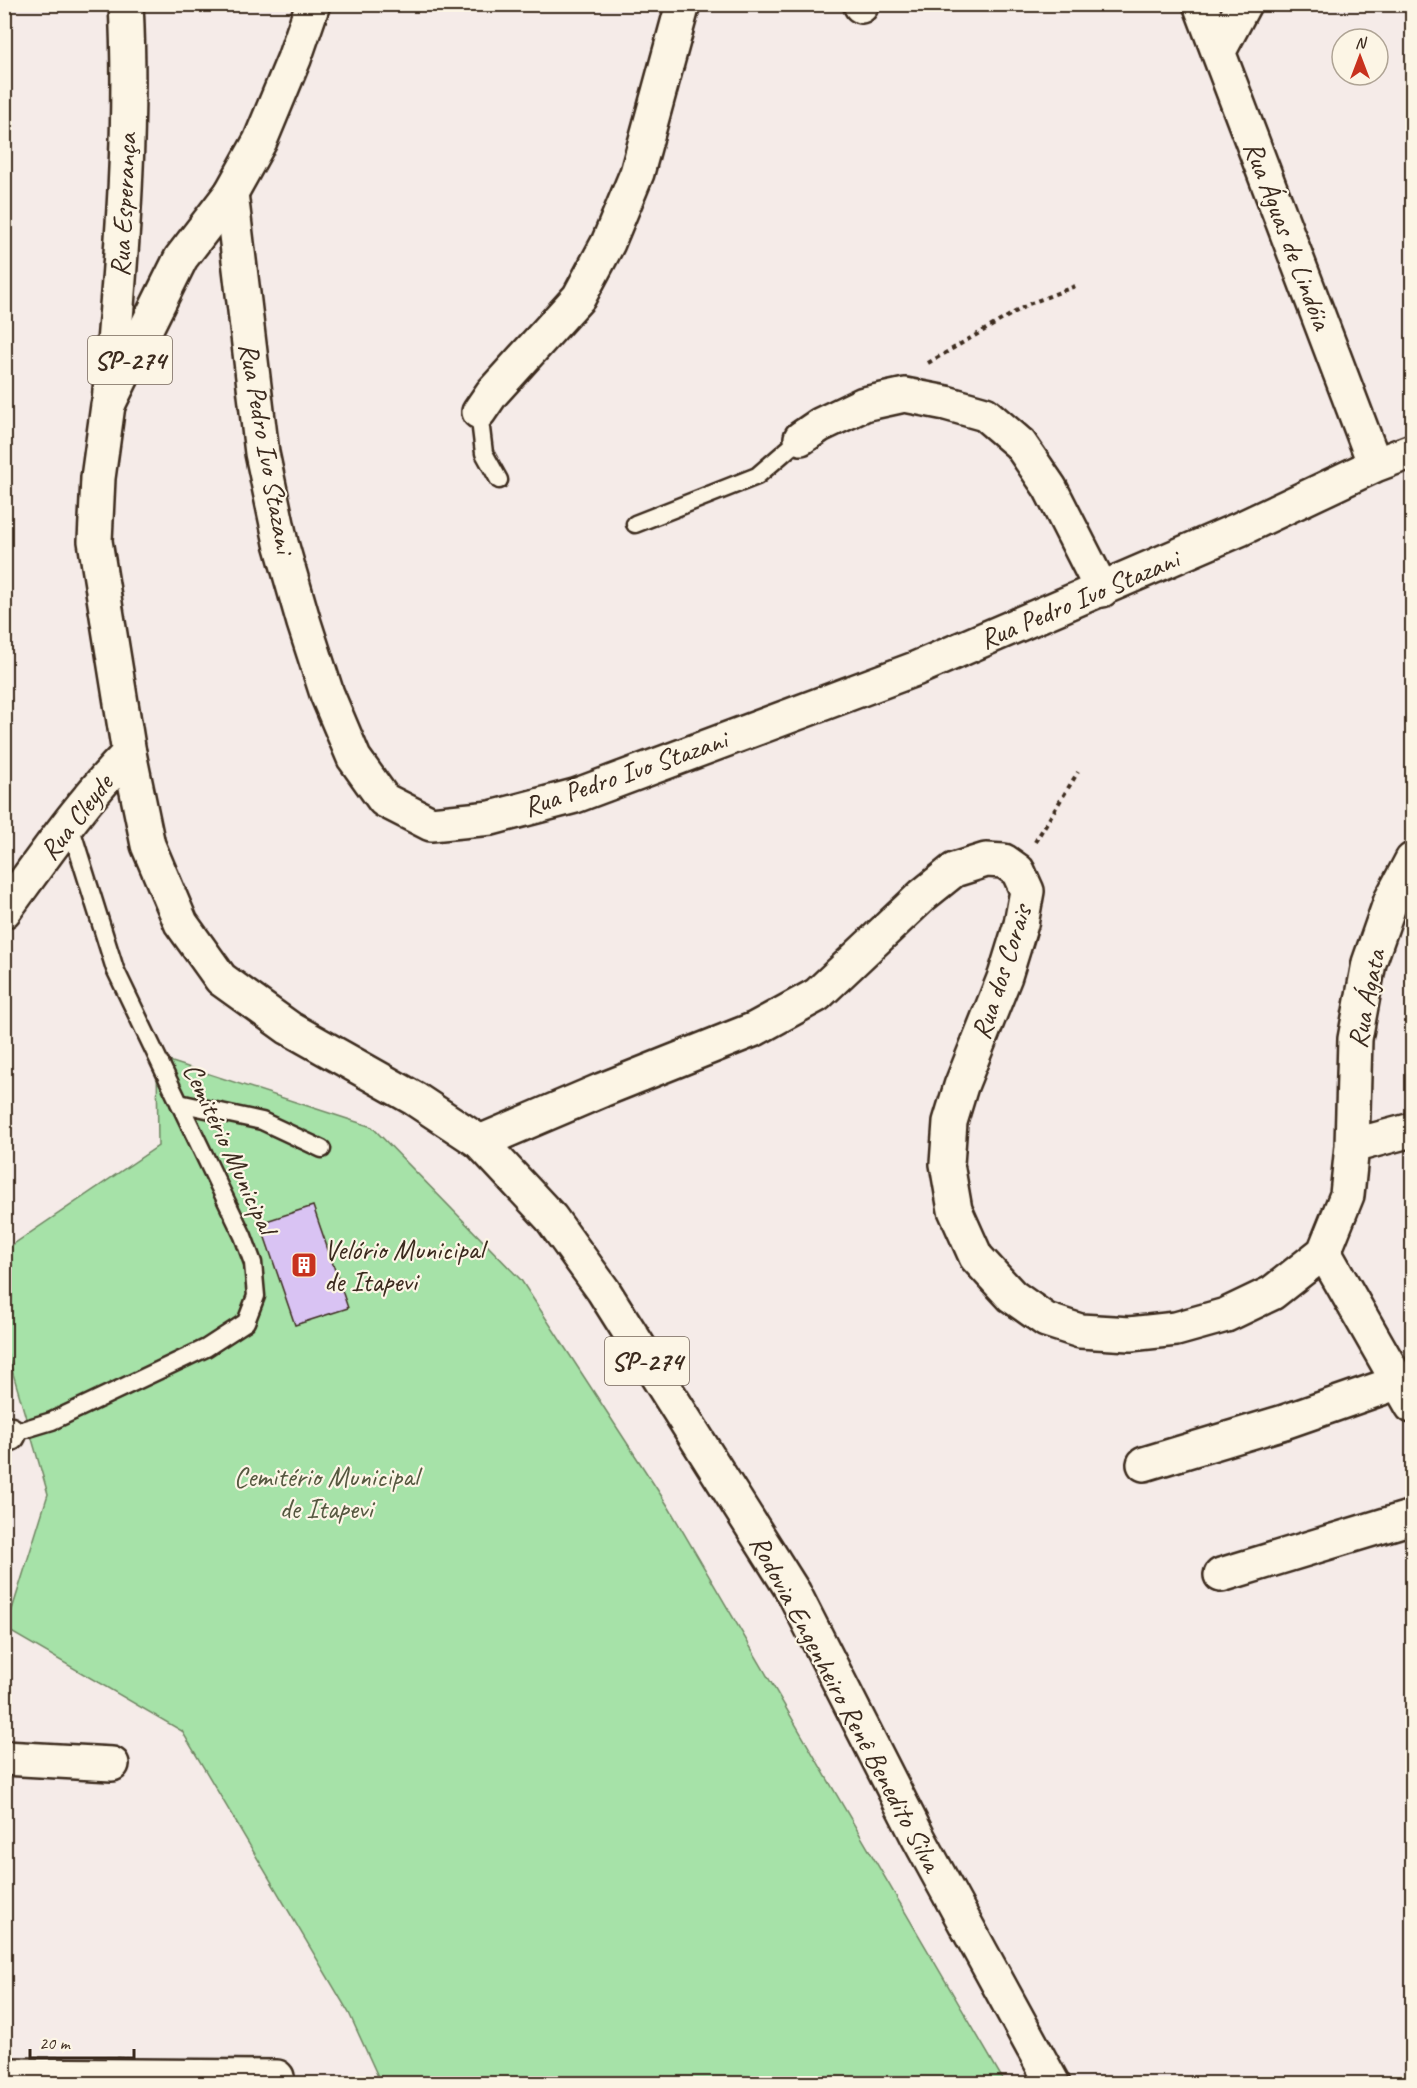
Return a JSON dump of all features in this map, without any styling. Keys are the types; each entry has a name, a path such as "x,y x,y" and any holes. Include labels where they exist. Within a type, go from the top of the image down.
{"street":[{"name":"Rua Esperança","path":"108,405 125,214 129,65 126,4"},
{"name":"SP-274","path":"129,753 95,541 98,478 108,405 182,258 231,193 260,141 294,59 313,4"},
{"path":"479,412 492,393 579,297 608,243 637,173 683,4"},
{"name":"Rua Águas de Lindóia","path":"1200,4 1375,465"},
{"path":"1219,51 1244,4"},
{"name":"Rua Pedro Ivo Stazani","path":"231,193 262,453 281,543 327,694 354,758 384,800 431,824 491,818 575,796 915,669 1102,590 1240,529 1375,465 1413,451"},
{"path":"801,438 820,425 864,404 905,395 985,414 1020,444 1050,488 1102,590"},
{"name":"Rua Cleyde","path":"4,911 69,822 103,780 129,753"},
{"name":"Rodovia Engenheiro Renê Benedito Silva","path":"129,753 148,844 181,923 221,979 289,1028 416,1099 480,1142 551,1218 603,1290 794,1593 918,1837 1053,2084"},
{"name":"Rua dos Corais","path":"480,1142 755,1029 817,994 923,895 954,870 986,860 1004,861 1018,871 1027,891 1021,924 1005,976 961,1086 950,1122 946,1164 955,1210 976,1257 1012,1296 1046,1320 1080,1330 1130,1334 1176,1329 1226,1315 1272,1293 1324,1252 1347,1195 1352,1146"},
{"name":"Rua Ágata","path":"1352,1146 1355,1039 1369,963 1391,900 1413,860"},
{"path":"1352,1146 1413,1130"},
{"path":"1144,1464 1284,1422 1406,1394 1324,1252"},
{"path":"1221,1575 1413,1517"},
{"path":"4,1758 111,1764"},
{"path":"4,2075 277,2076"}],"lane":[{"path":"479,412 484,453 498,480"},
{"path":"635,524 757,476 801,438"},
{"name":"Cemitério Municipal","path":"7,1434 52,1421 206,1348 246,1322 256,1296 253,1263 243,1236 115,969 69,822"},
{"path":"179,1103 262,1121 322,1149"}],"path":[{"path":"905,395 923,366 1029,304 1078,285"},
{"path":"1018,871 1078,772"}],"green space":[{"name":"Cemitério Municipal de Itapevi","path":"157,1057 372,1127 521,1280 668,1506 1005,2083 381,2083 349,2013 182,1731 6,1629 48,1494 5,1346 5,1250 158,1146"}],"building":[{"name":"Velório Municipal de Itapevi","path":"313,1206 348,1308 295,1325 260,1223"}],"place":[{"name":"Velório Municipal de Itapevi","path":"304,1265"}]}
